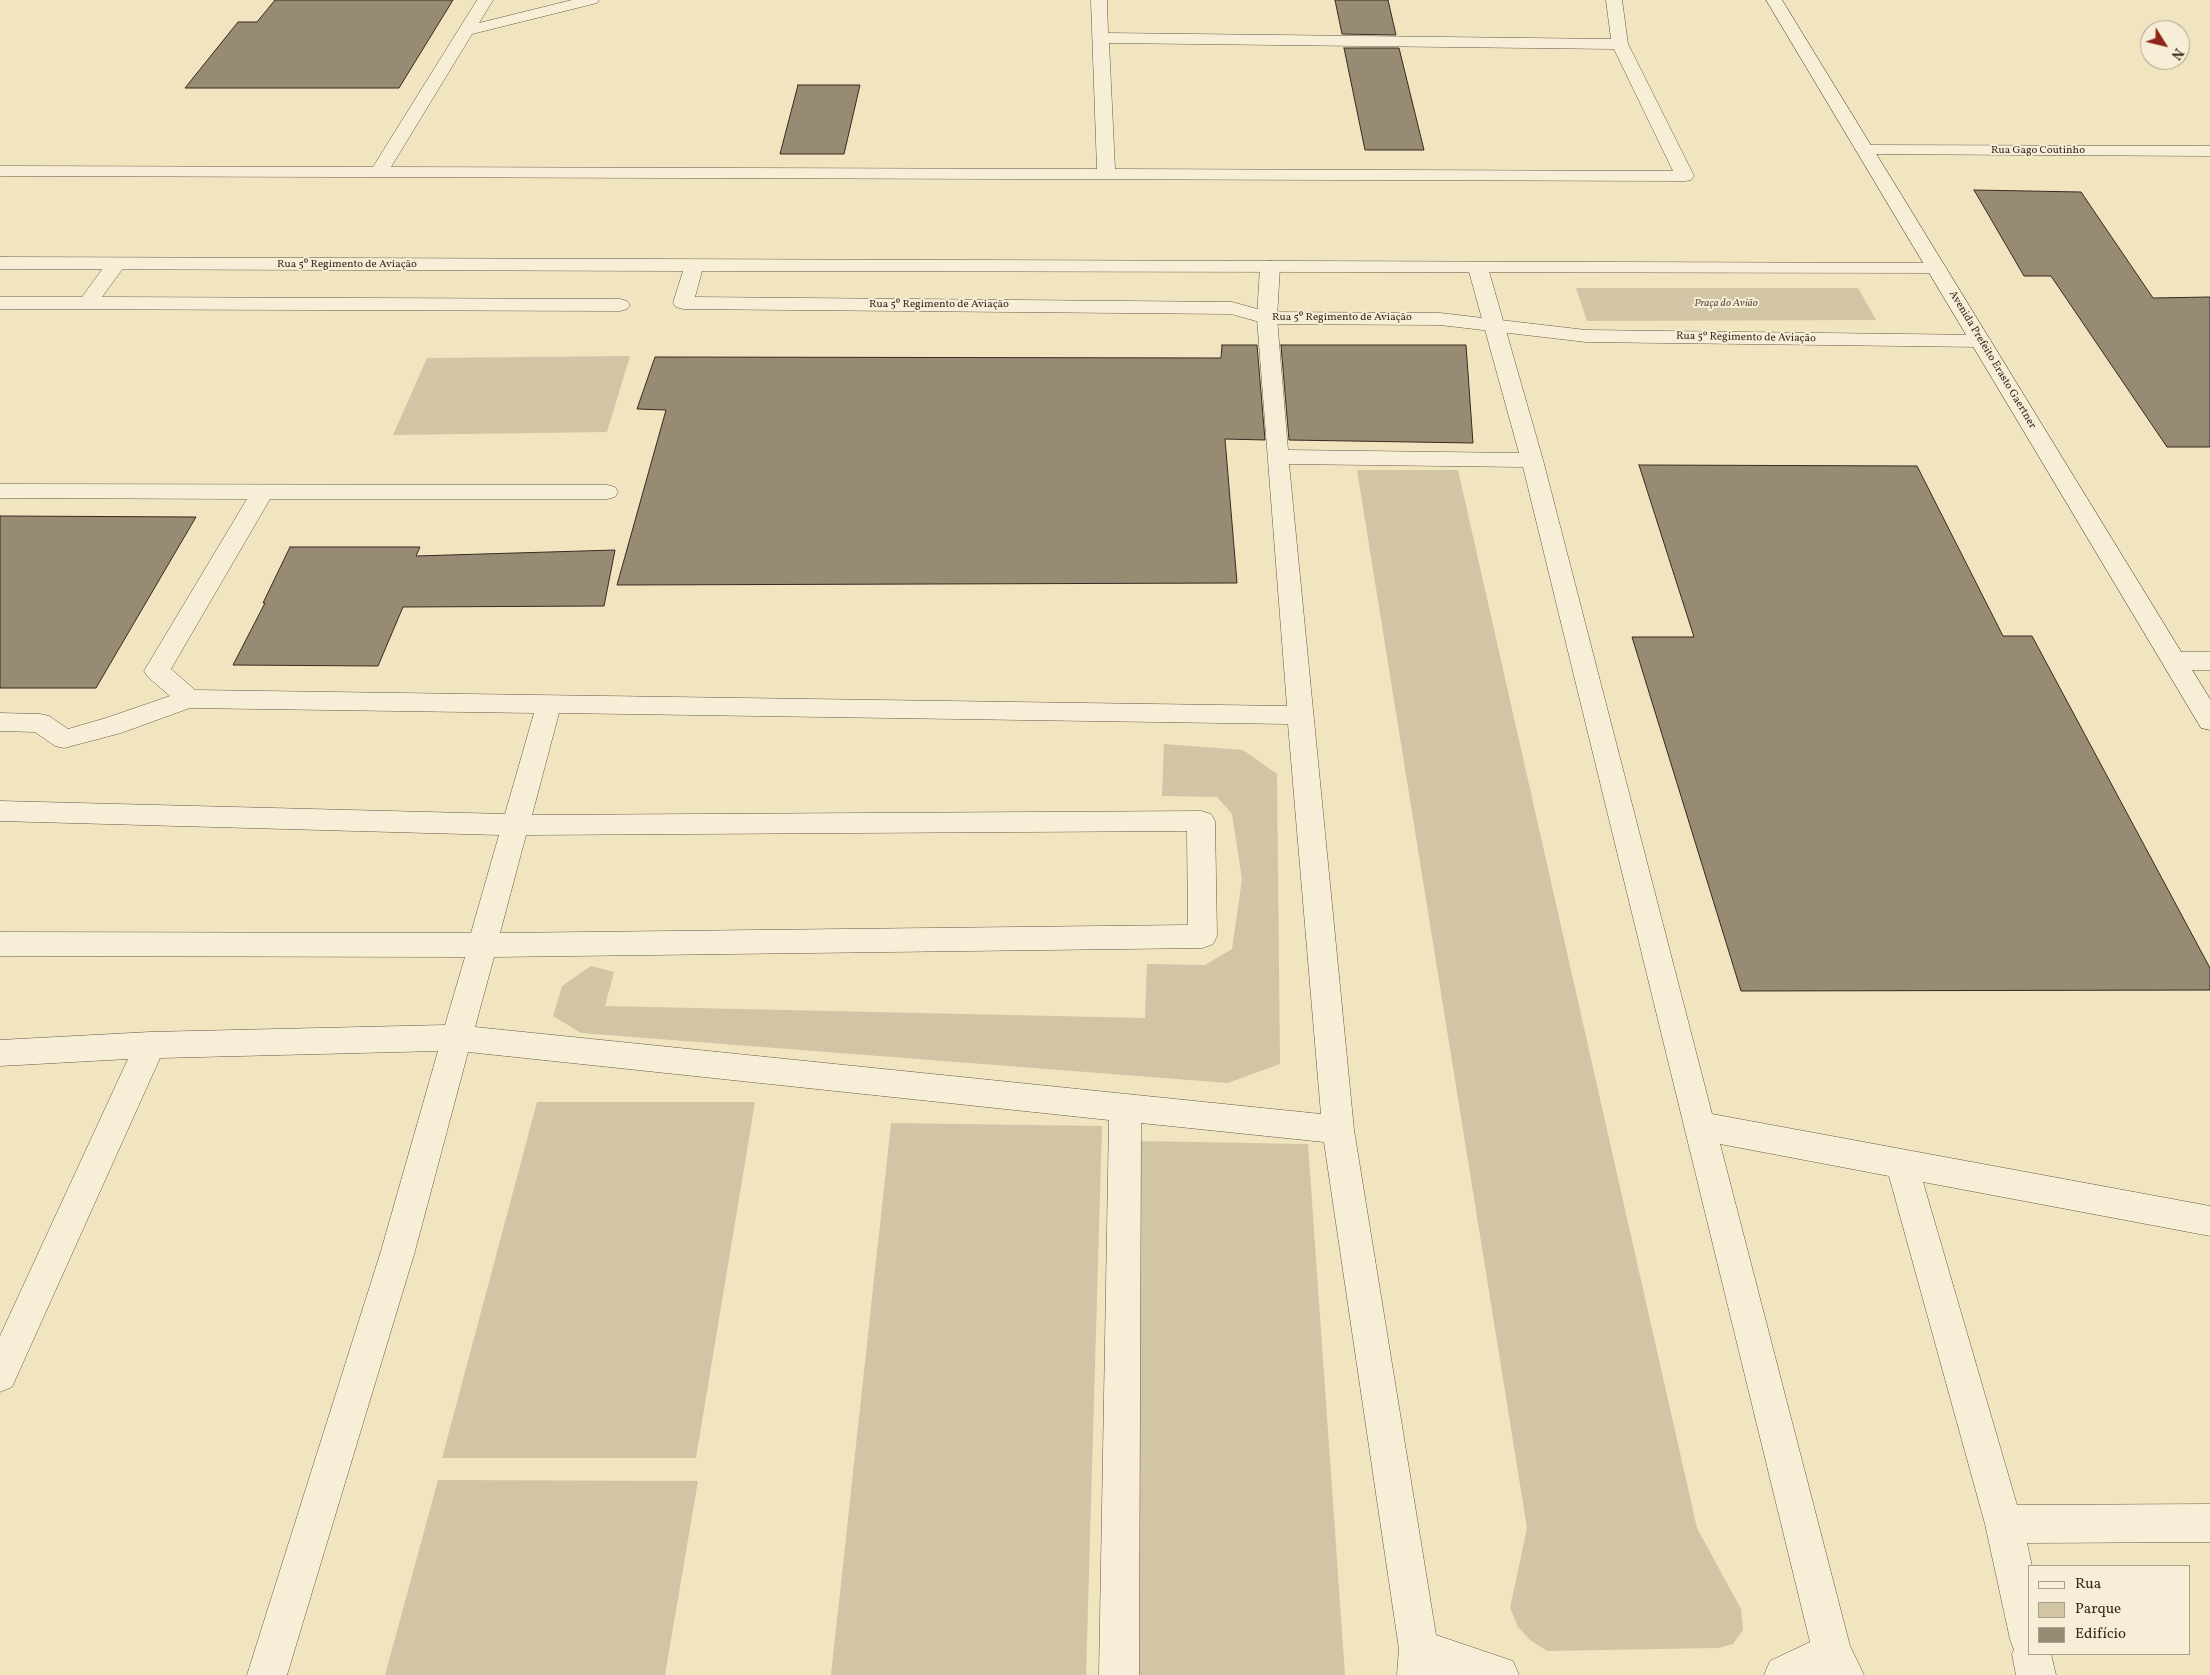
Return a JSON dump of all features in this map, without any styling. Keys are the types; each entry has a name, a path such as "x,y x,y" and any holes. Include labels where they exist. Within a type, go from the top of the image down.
{"street":[{"path":"379,172 485,0"},
{"path":"466,31 591,0"},
{"path":"1099,0 1106,175"},
{"path":"0,171 1685,176 1620,44 1614,0"},
{"name":"Avenida Prefeito Erasto Gaertner","path":"1774,0 2210,721"},
{"path":"1101,38 1620,44"},
{"name":"Rua Gago Coutinho","path":"1865,150 2210,151"},
{"name":"Rua 5º Regimento de Aviação","path":"0,263 694,266 890,285 1232,308 1250,311 1267,318 1440,319 1586,336 1981,341"},
{"path":"88,303 116,264"},
{"name":"Rua 5º Regimento de Aviação","path":"694,266 683,303 890,285 1270,267 1937,269"},
{"path":"1270,267 1267,318 1277,458 1302,715 1338,1130 1418,1662 1499,1675"},
{"path":"1478,268 1532,460 1838,1664 1784,1675"},
{"path":"0,303 620,305"},
{"path":"1277,458 1532,460"},
{"path":"0,491 607,492"},
{"path":"189,698 157,671 262,492"},
{"path":"2174,660 2210,661"},
{"path":"0,722 40,723 64,739 112,726 189,698 1302,715"},
{"path":"267,1675 398,1251 549,704"},
{"path":"0,810 516,825 1200,821 1203,936 483,945 0,944"},
{"path":"0,1053 150,1045 457,1038 1338,1130"},
{"path":"0,1374 150,1045"},
{"path":"1119,1675 1125,1107"},
{"path":"1700,1126 2210,1221"},
{"path":"1902,1164 2004,1524 2028,1634"},
{"path":"2004,1524 2210,1523"},
{"path":"2032,1655 2036,1675"}],"green space":[{"name":"Praça do Avião","path":"1576,288 1858,288 1876,320 1587,321"},
{"path":"630,356 607,432 393,435 427,358"},
{"path":"1357,470 1458,470 1697,1528 1741,1609 1743,1630 1733,1644 1718,1648 1547,1651 1530,1640 1518,1627 1510,1608 1527,1528"},
{"path":"1164,744 1243,750 1277,774 1280,1064 1228,1083 581,1033 553,1016 562,986 591,966 614,972 605,1006 1145,1018 1147,964 1205,965 1232,949 1242,879 1232,814 1217,797 1162,796"},
{"path":"537,1102 755,1102 696,1458 442,1458"},
{"path":"891,1123 1102,1126 1086,1675 831,1675"},
{"path":"1138,1141 1308,1144 1345,1675 1134,1675"},
{"path":"438,1480 698,1481 665,1675 385,1675"}],"building":[{"path":"275,0 453,0 399,88 185,88 238,22 257,22"},
{"path":"1335,0 1388,0 1396,35 1342,34"},
{"path":"1344,48 1399,48 1424,150 1365,150"},
{"path":"798,85 860,85 844,154 780,154"},
{"path":"1974,190 2081,192 2153,298 2210,297 2210,447 2167,447 2051,276 2024,276"},
{"path":"1222,345 1257,345 1265,440 1225,439 1237,583 617,585 666,410 637,409 655,357 1221,358"},
{"path":"1281,345 1466,345 1473,443 1289,440"},
{"path":"1639,465 1917,466 2003,636 2032,636 2210,968 2210,990 1741,991 1632,637 1694,637"},
{"path":"0,516 196,517 96,688 0,688"},
{"path":"290,547 420,547 416,556 615,550 604,606 403,607 378,666 233,665 265,603 263,603"}]}
